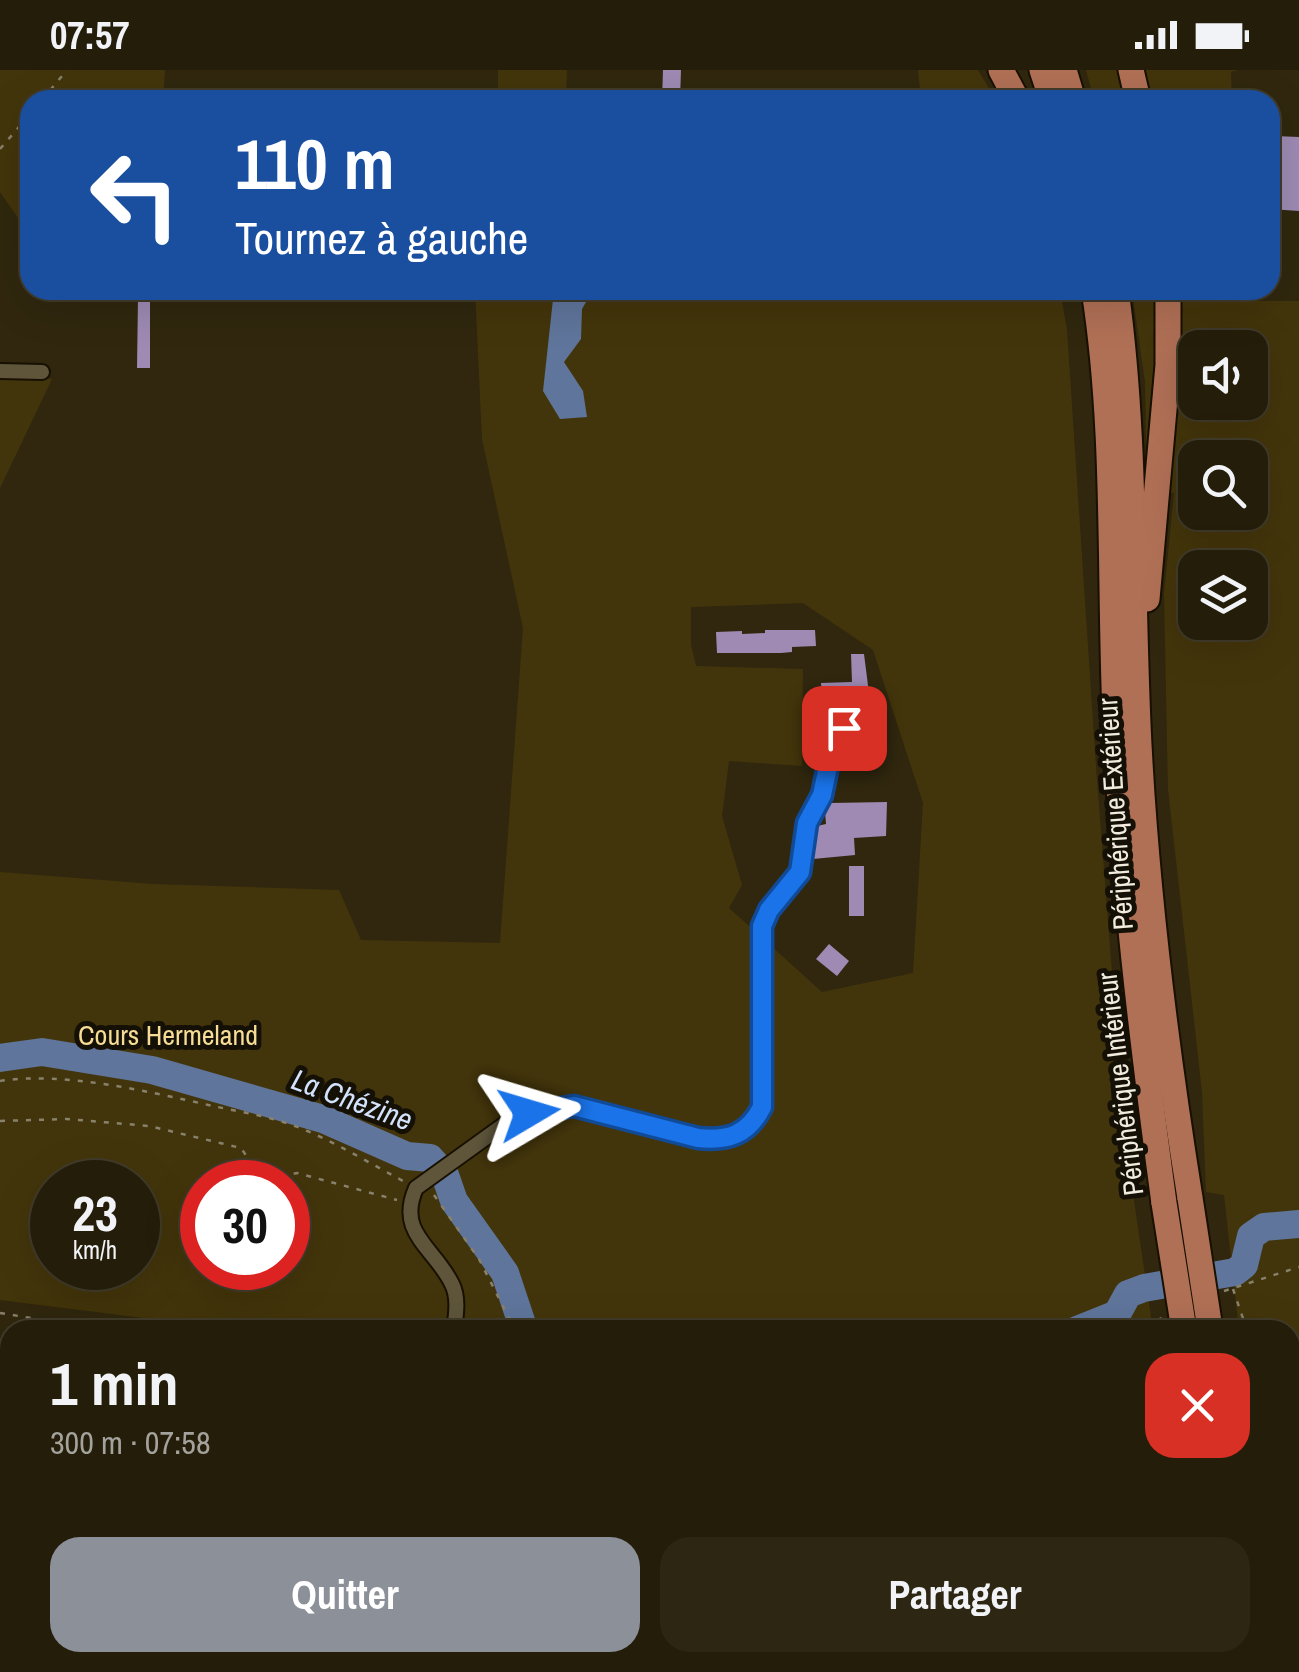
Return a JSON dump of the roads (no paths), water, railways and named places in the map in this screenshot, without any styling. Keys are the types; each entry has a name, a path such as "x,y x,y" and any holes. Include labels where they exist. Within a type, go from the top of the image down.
{"highway":[{"name":"Périphérique Extérieur","path":"1099,300 1129,444 1142,795 1177,1201 1207,1320"},
{"name":"Périphérique Intérieur","path":"1099,300 1107,406 1121,802 1140,1009 1177,1201 1183,1320"},
{"path":"1134,624 1146,612 1168,364 1168,300"}],"street":[{"path":"0,371 42,372"},
{"path":"455,1320 453,1285 409,1223 409,1203 420,1185 510,1121 574,1106 716,1140 736,1136 754,1124 762,1107 762,926 769,910 800,872 807,823 822,795 832,748 844,728"}],"water":[{"path":"553,300 587,300 582,309 581,339 564,362 583,391 587,417 560,419 543,391"}],"waterway":[{"name":"La Chézine","path":"0,1058 42,1052 152,1070 323,1119 407,1156 430,1158 445,1175 454,1201 505,1273 521,1320"},
{"name":"La Chézine","path":"1102,1320 1117,1314 1128,1294 1144,1288 1235,1272 1244,1265 1251,1236 1264,1227 1299,1224"}],"park label":[{"name":"Cours Hermeland","path":"168,1035"}]}
